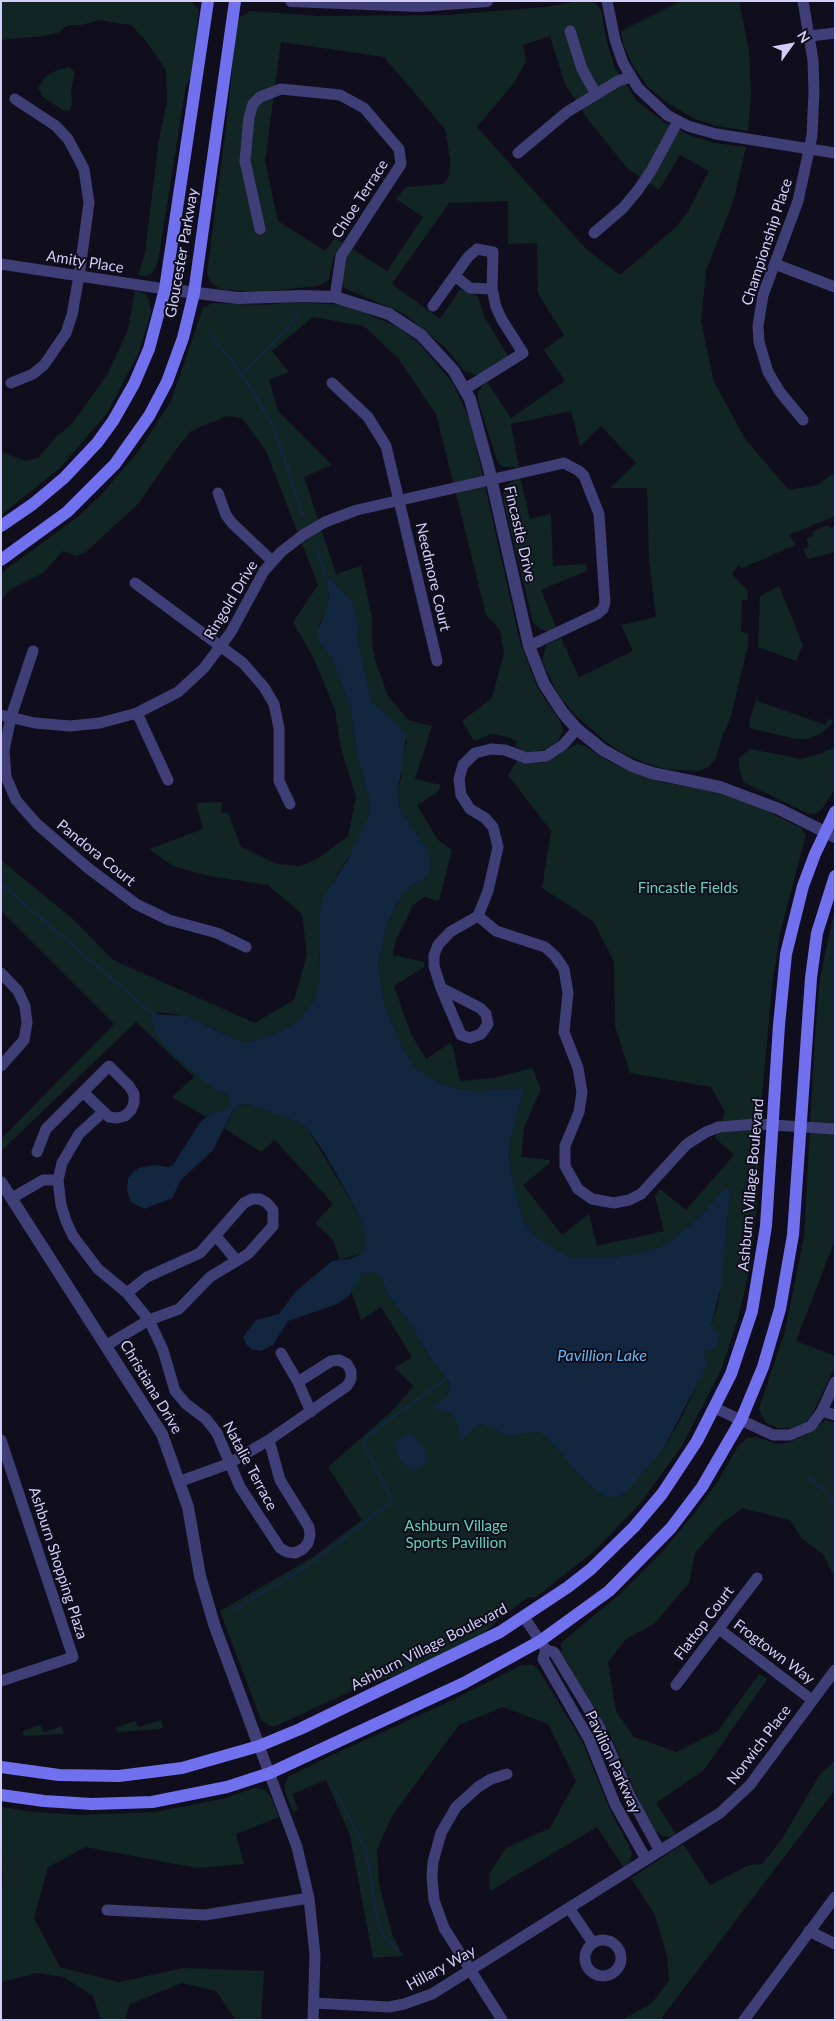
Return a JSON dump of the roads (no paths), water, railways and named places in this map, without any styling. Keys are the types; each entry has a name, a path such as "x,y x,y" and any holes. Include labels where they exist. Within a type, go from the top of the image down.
{"main road":[{"name":"Gloucester Parkway","path":"1,526 33,504 64,478 97,443 113,422 134,384 149,349 165,289 208,1"},
{"name":"Gloucester Parkway","path":"1,560 82,499 115,464 135,438 166,382 183,338 194,293 235,1"},
{"name":"Ashburn Village Boulevard","path":"1,1767 59,1775 119,1776 182,1768 259,1746 300,1729 492,1636 524,1617 591,1569 634,1527 677,1472 715,1408 744,1340 758,1283 766,1226 786,954 803,886 830,834 835,812"},
{"path":"1,1795 44,1801 82,1803 152,1802 227,1787 270,1773 543,1645 609,1590 671,1528 702,1487 741,1420 768,1351 785,1288 793,1235 814,954 826,899 835,876"}],"street":[{"path":"292,1 418,6 487,1"},
{"path":"607,1 618,51 631,77 647,98 678,121 716,134 835,153"},
{"name":"Championship Place","path":"802,420 780,392 768,372 759,342 759,310 798,201 810,149 814,91 810,36 803,1"},
{"path":"570,30 582,69 596,94"},
{"path":"810,36 835,33"},
{"path":"518,153 561,116 618,81 631,77"},
{"name":"Chloe Terrace","path":"260,229 245,161 249,116 253,104 266,94 281,89 340,95 364,108 399,149 401,164 341,256 336,297"},
{"path":"11,383 33,374 44,365 57,349 69,325 79,276 89,203 84,169 76,151 56,126 15,99"},
{"path":"594,233 623,208 638,190 651,171 678,121"},
{"path":"433,306 468,257 477,249 493,252 492,289 502,320 523,353 465,389"},
{"name":"Amity Place","path":"1,264 165,289"},
{"path":"775,264 835,287"},
{"path":"455,276 470,288 492,289"},
{"name":"Fincastle Drive","path":"165,289 238,298 336,297 389,314 421,335 443,357 465,389 477,420 529,646 544,684 563,713 578,730 603,750 632,766 652,774 720,787 764,803 830,834"},
{"name":"Needmore Court","path":"332,383 368,418 381,437 390,456 438,661"},
{"name":"Ringold Drive","path":"6,716 36,723 70,726 100,723 137,713 186,685 222,646 258,581 272,561 298,539 325,522 357,510 557,464 569,464 584,476 599,514 605,602 603,609 597,614 529,646"},
{"path":"218,494 226,515 232,523 272,561"},
{"path":"136,583 222,646 251,670 264,687 274,704 279,728 279,781 290,804"},
{"name":"Pandora Court","path":"33,651 6,716 4,750 6,777 16,800 31,818 88,868 136,904 169,920 217,933 246,947"},
{"path":"137,713 168,780"},
{"path":"441,988 480,1008 486,1014 488,1024 481,1034 470,1038 461,1035 441,988 434,966 434,955 438,945 450,932 478,916 488,891 497,854 497,839 488,822 470,809 460,795 458,779 463,765 475,753 491,748 505,750 526,758 546,756 563,745 578,730"},
{"path":"478,916 496,931 545,947 555,956 564,969 568,993 564,1032 569,1051 578,1068 582,1092 579,1112 564,1146 564,1157 570,1177 582,1193 604,1203 629,1200 645,1190 688,1144 706,1132 731,1125 800,1126 835,1129"},
{"path":"1,973 14,984 25,1006 27,1031 24,1040 1,1066"},
{"path":"37,1152 46,1129 83,1092 109,1066 129,1086 134,1094 134,1103 131,1110 125,1116 117,1118 102,1113 83,1092"},
{"name":"Natalie Terrace","path":"102,1113 74,1140 65,1155 58,1180 61,1205 74,1236 98,1270 127,1293 149,1320 163,1350 175,1391 186,1404 206,1419 217,1433 228,1464 240,1487 280,1548 292,1553 303,1549 308,1543 309,1527 280,1480 269,1440"},
{"path":"12,1198 43,1180 58,1180"},
{"name":"Christiana Drive","path":"1,1182 107,1345 162,1434 180,1481 188,1507 206,1599 297,1848 309,1898 315,1954 313,2020"},
{"path":"107,1345 149,1320 178,1309 188,1302 210,1277 248,1254 273,1226 273,1210 267,1203 260,1200 252,1199 244,1203 200,1253 147,1276 127,1293"},
{"path":"216,1236 237,1261"},
{"path":"281,1353 298,1382 311,1412"},
{"path":"180,1481 228,1464 269,1440 347,1386 351,1379 351,1371 347,1364 340,1360 331,1361 298,1382"},
{"path":"715,1408 783,1436 798,1433 811,1426 822,1411 835,1382"},
{"path":"822,1411 835,1415"},
{"name":"Ashburn Shopping Plaza","path":"1,1440 73,1657 3,1682"},
{"name":"Flattop Court","path":"676,1686 757,1578"},
{"path":"524,1617 543,1645"},
{"name":"Frogtown Way","path":"719,1629 812,1700"},
{"name":"Pavilion Parkway","path":"543,1645 554,1652 600,1728 631,1798 660,1850"},
{"name":"Pavilion Parkway","path":"543,1645 543,1659 589,1738 619,1810 646,1859"},
{"name":"Norwich Place","path":"646,1859 720,1813 736,1800 835,1670"},
{"path":"502,2020 470,1970 438,1914 432,1884 433,1862 441,1833 456,1807 478,1787 491,1779 507,1774"},
{"name":"Hillary Way","path":"314,2002 374,2007 404,2004 432,1994 646,1859"},
{"path":"744,2020 835,1897"},
{"path":"107,1910 205,1915 309,1898"},
{"path":"569,1908 593,1944"},
{"path":"809,1931 835,1944"}],"water":[{"name":"Pavillion Lake","path":"326,575 352,602 359,625 358,642 372,703 399,726 406,737 398,791 400,811 428,851 431,861 430,870 425,878 410,886 396,905 388,921 378,964 384,1003 400,1043 415,1068 435,1081 453,1088 478,1091 518,1088 523,1092 510,1142 509,1162 523,1220 534,1236 570,1257 610,1258 654,1250 673,1240 700,1216 726,1187 730,1193 721,1288 711,1325 719,1334 718,1344 712,1350 703,1351 707,1363 703,1373 661,1453 620,1496 613,1498 603,1496 579,1475 546,1436 535,1432 510,1436 478,1423 476,1428 460,1441 457,1422 451,1414 438,1410 434,1406 449,1395 450,1384 447,1378 433,1362 406,1317 390,1298 381,1278 373,1272 362,1273 349,1296 337,1304 288,1321 273,1345 261,1351 251,1349 246,1344 243,1337 256,1320 279,1314 296,1291 332,1261 349,1259 363,1253 367,1239 357,1211 325,1154 307,1128 299,1122 247,1104 239,1105 232,1112 213,1150 181,1180 172,1198 144,1209 131,1202 127,1191 128,1178 138,1168 154,1165 168,1167 173,1165 201,1121 214,1112 225,1111 230,1106 230,1099 225,1093 217,1091 168,1049 155,1032 152,1020 153,1014 186,1016 245,1043 274,1034 297,1022 315,999 320,978 319,923 322,900 347,861 370,813 369,798 357,753 351,708 332,659 320,642 317,630 326,613 329,599"},
{"path":"409,1433 421,1443 429,1461 413,1472 399,1459 397,1449 393,1444"}],"waterway":[{"path":"242,374 269,348 301,311"},
{"path":"210,334 242,374 272,424 303,515"},
{"path":"317,549 326,575"},
{"path":"1,884 153,1014"},
{"path":"233,1610 306,1567 388,1505 391,1500 389,1494 364,1446 367,1436 447,1378"},
{"path":"808,1476 827,1493 835,1507"},
{"path":"335,1790 366,1850 377,1919 384,1938 397,1950"}],"park label":[{"name":"Fincastle Fields","path":"688,888"},
{"name":"Ashburn Village Sports Pavillion","path":"456,1534"}]}
